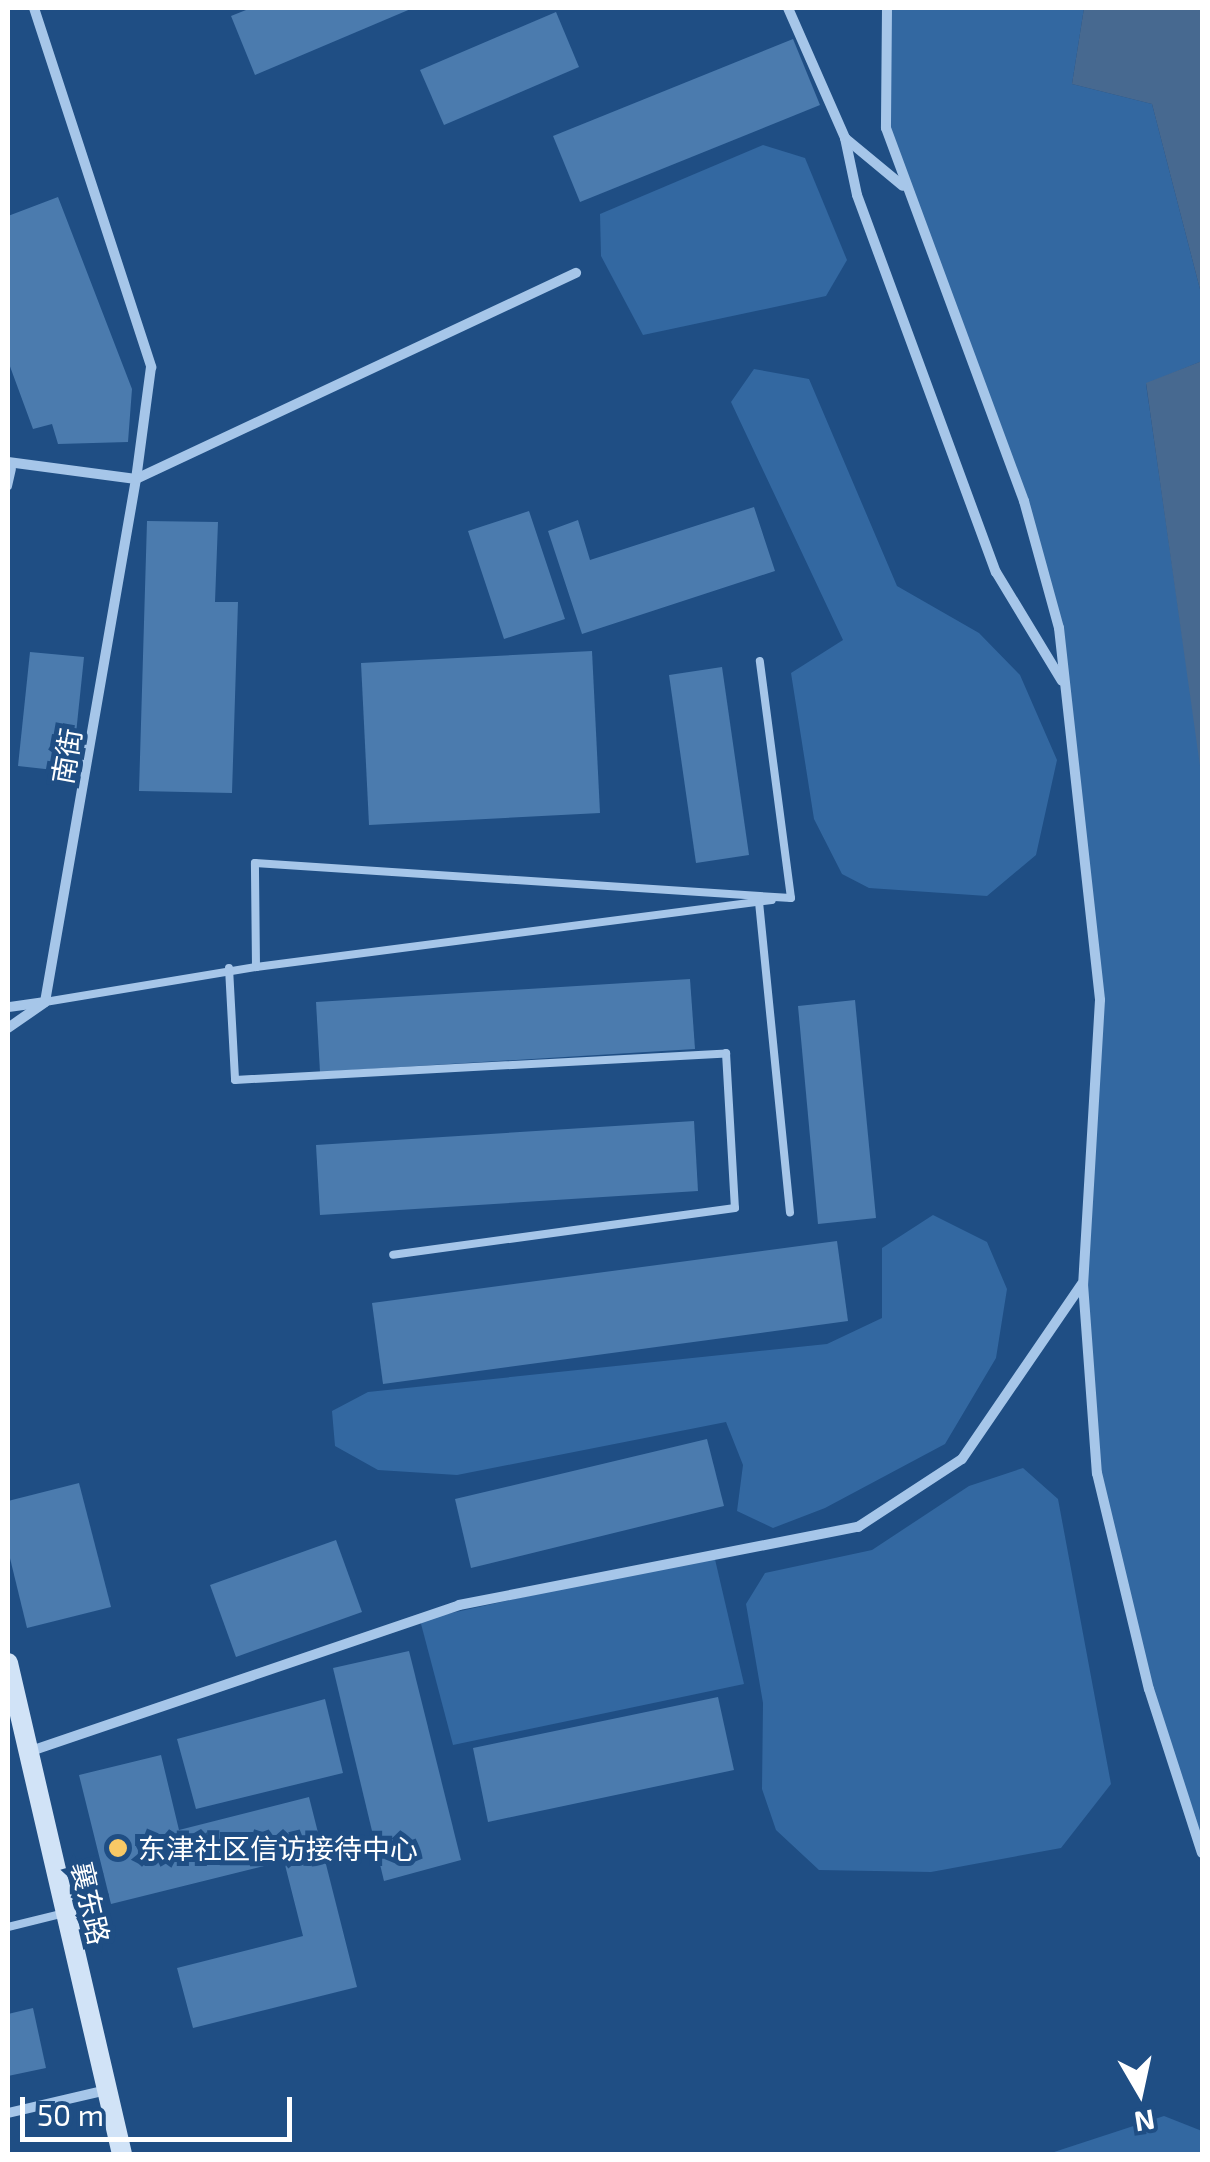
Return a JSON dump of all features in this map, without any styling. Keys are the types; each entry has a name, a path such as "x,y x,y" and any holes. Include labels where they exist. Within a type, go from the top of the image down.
{"street":[{"name":"南街","path":"34,8 151,367 136,479 45,1002"},
{"path":"788,8 845,138 858,195 996,572 1066,686"},
{"path":"887,8 886,128 1024,501 1060,628 1100,1000 1083,1284 1097,1473 1148,1689 1202,1853"},
{"path":"845,138 908,191"},
{"path":"10,466 136,479 576,273"},
{"path":"8,1007 45,1002"},
{"path":"8,1028 45,1002"},
{"path":"28,1752 459,1606 858,1527 962,1459 1083,1284"},
{"name":"襄东路","path":"8,1663 122,2154"},
{"path":"8,2113 107,2090"}],"lane":[{"path":"8,486 10,466"},
{"path":"760,661 791,898"},
{"path":"256,967 255,863 791,898"},
{"path":"45,1002 229,968 791,898"},
{"path":"758,902 790,1212"},
{"path":"229,968 235,1080 726,1053 735,1208 393,1255"},
{"path":"8,1927 65,1913"}],"shaded area":[{"path":"887,8 1084,8 1072,84 1152,104 1202,297 1202,361 1146,384 1202,773 1202,1853 1149,1689 1097,1473 1083,1284 1100,1000 1059,628 1024,501 886,128"},
{"path":"1084,8 1202,8 1202,297 1152,104 1072,84"},
{"path":"763,145 805,158 847,260 826,296 643,335 601,256 600,214"},
{"path":"1202,361 1202,773 1201,773 1146,383"},
{"path":"754,369 809,379 897,586 979,633 1020,675 1057,760 1036,855 987,896 869,888 842,874 814,819 791,673 843,640 731,402"},
{"path":"933,1215 987,1242 1007,1289 996,1358 945,1444 825,1508 773,1528 737,1511 743,1465 726,1422 457,1475 378,1470 335,1446 332,1411 368,1392 827,1344 882,1318 882,1248"},
{"path":"1023,1468 1058,1499 1111,1784 1061,1848 931,1872 819,1870 776,1830 762,1789 763,1703 746,1604 765,1573 872,1550 969,1486"},
{"path":"714,1555 744,1684 453,1745 420,1620"},
{"path":"1164,2116 1202,2131 1202,2154 1048,2154"}],"building":[{"path":"251,8 413,8 255,75 231,16"},
{"path":"556,12 579,67 444,125 420,70"},
{"path":"793,39 820,105 580,202 553,136"},
{"path":"58,197 132,389 128,442 58,444 52,424 33,429 8,361 8,216"},
{"path":"754,507 775,571 582,634 548,531 578,520 590,560"},
{"path":"529,511 565,619 504,639 468,531"},
{"path":"147,521 218,522 215,602 238,602 232,793 139,791"},
{"path":"592,651 600,813 369,825 361,663"},
{"path":"30,652 84,657 72,772 18,766"},
{"path":"722,667 749,855 696,863 669,675"},
{"path":"690,979 695,1049 320,1072 316,1002"},
{"path":"855,1000 876,1218 818,1224 798,1006"},
{"path":"694,1121 698,1191 320,1215 316,1145"},
{"path":"837,1241 848,1321 383,1384 372,1303"},
{"path":"707,1439 724,1506 471,1568 455,1499"},
{"path":"79,1483 111,1607 27,1628 8,1550 8,1501"},
{"path":"336,1540 362,1612 236,1657 210,1585"},
{"path":"409,1651 461,1860 384,1881 333,1668"},
{"path":"718,1697 734,1770 488,1822 473,1748"},
{"path":"325,1699 343,1773 196,1809 177,1739"},
{"path":"161,1755 179,1830 309,1797 357,1987 193,2028 177,1968 303,1936 284,1861 111,1904 79,1775"},
{"path":"33,2008 46,2068 8,2076 8,2014"}],"place":[{"name":"东津社区信访接待中心","path":"118,1848"}]}
